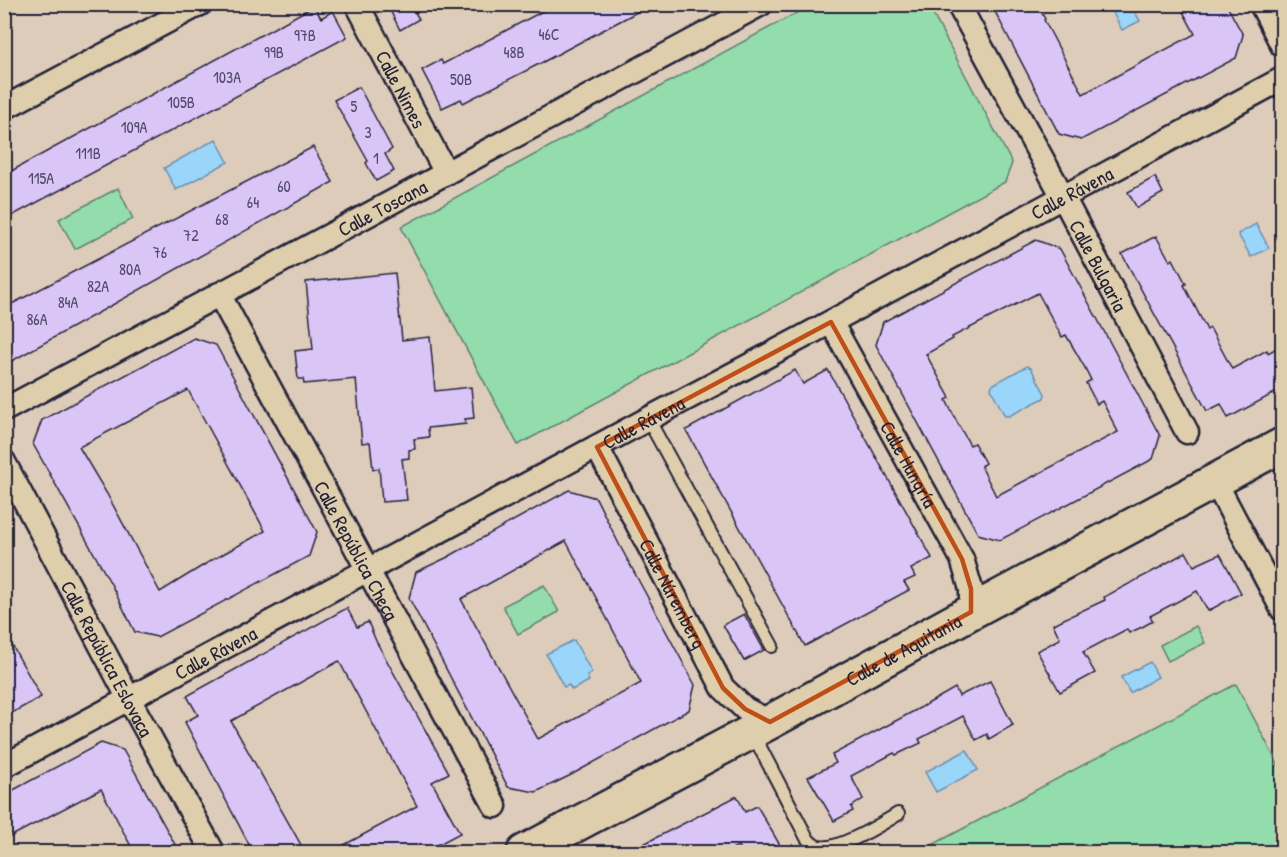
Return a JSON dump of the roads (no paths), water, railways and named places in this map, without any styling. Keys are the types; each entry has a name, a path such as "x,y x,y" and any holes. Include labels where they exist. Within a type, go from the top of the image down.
{"street":[{"path":"4,108 200,4"},
{"name":"Calle Nimes","path":"357,4 446,173"},
{"name":"Calle Toscana","path":"4,410 761,4"},
{"name":"Calle Bulgaria","path":"958,4 1187,432"},
{"path":"1261,4 1282,45"},
{"name":"Calle Rávena","path":"4,766 1282,79"},
{"name":"Calle República Checa","path":"219,294 495,806"},
{"name":"Calle Hungría","path":"831,322 962,559 971,589 971,612"},
{"name":"Calle de Aquitania","path":"524,852 1282,445"},
{"name":"Calle Núremberg","path":"597,447 723,688 760,726"},
{"name":"Calle República Eslovaca","path":"4,462 213,852"},
{"path":"1215,481 1282,609"}],"lane":[{"path":"648,419 772,646"},
{"path":"760,726 807,838 815,846 828,848 839,845 898,814"}],"water":[{"path":"1109,5 1131,5 1140,21 1122,30"},
{"path":"216,139 228,162 176,190 164,168"},
{"path":"1256,224 1269,248 1251,257 1238,234"},
{"path":"1027,366 1031,368 1045,394 1044,398 1005,416 991,389 992,385"},
{"path":"574,640 592,673 587,676 589,681 572,690 569,685 564,687 546,654"},
{"path":"1150,662 1158,677 1130,693 1121,677"},
{"path":"967,750 978,770 936,792 925,772"}]}
